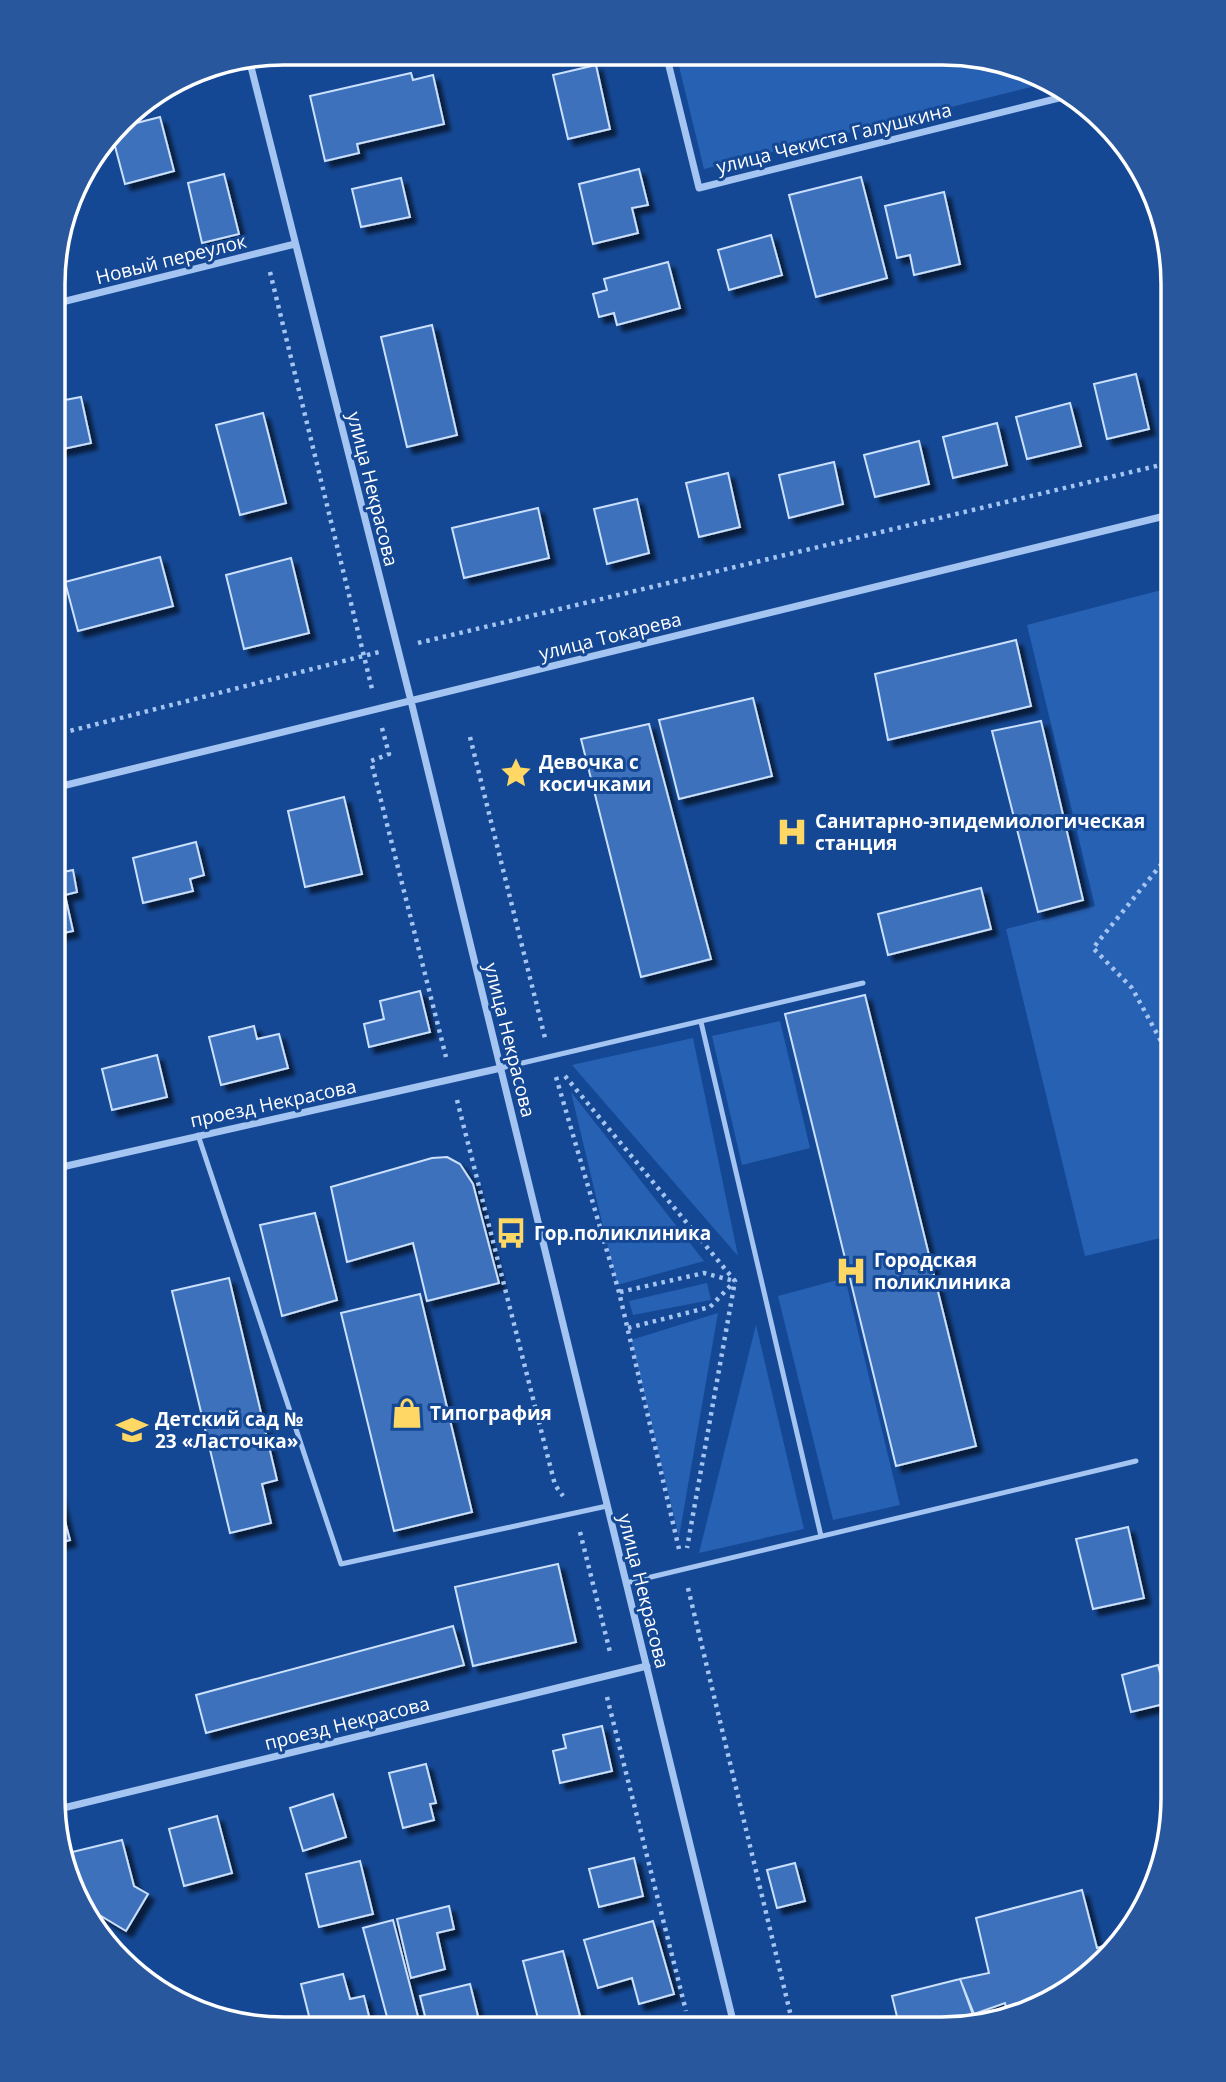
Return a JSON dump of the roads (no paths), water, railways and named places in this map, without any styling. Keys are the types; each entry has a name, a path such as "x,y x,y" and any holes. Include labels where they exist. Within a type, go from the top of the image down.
{"street":[{"name":"улица Чекиста Галушкина","path":"669,65 699,188 1058,98"},
{"name":"улица Некрасова","path":"251,68 411,701 732,2017"},
{"name":"Новый переулок","path":"65,301 295,244"},
{"name":"улица Токарева","path":"65,785 1161,517"},
{"name":"проезд Некрасова","path":"65,1166 500,1068"},
{"name":"проезд Некрасова","path":"66,1807 647,1666"}],"lane":[{"path":"500,1068 863,983"},
{"path":"701,1021 821,1536"},
{"path":"198,1135 341,1564 607,1506"},
{"path":"626,1583 1136,1461"}],"place":[{"name":"Девочка с косичками","path":"516,773"},
{"name":"Санитарно-эпидемиологическая станция","path":"792,832"},
{"name":"Гор.поликлиника","path":"511,1233"},
{"name":"Городская поликлиника","path":"851,1271"},
{"name":"Типография","path":"407,1413"},
{"name":"Детский сад № 23 «Ласточка»","path":"132,1430"}]}
